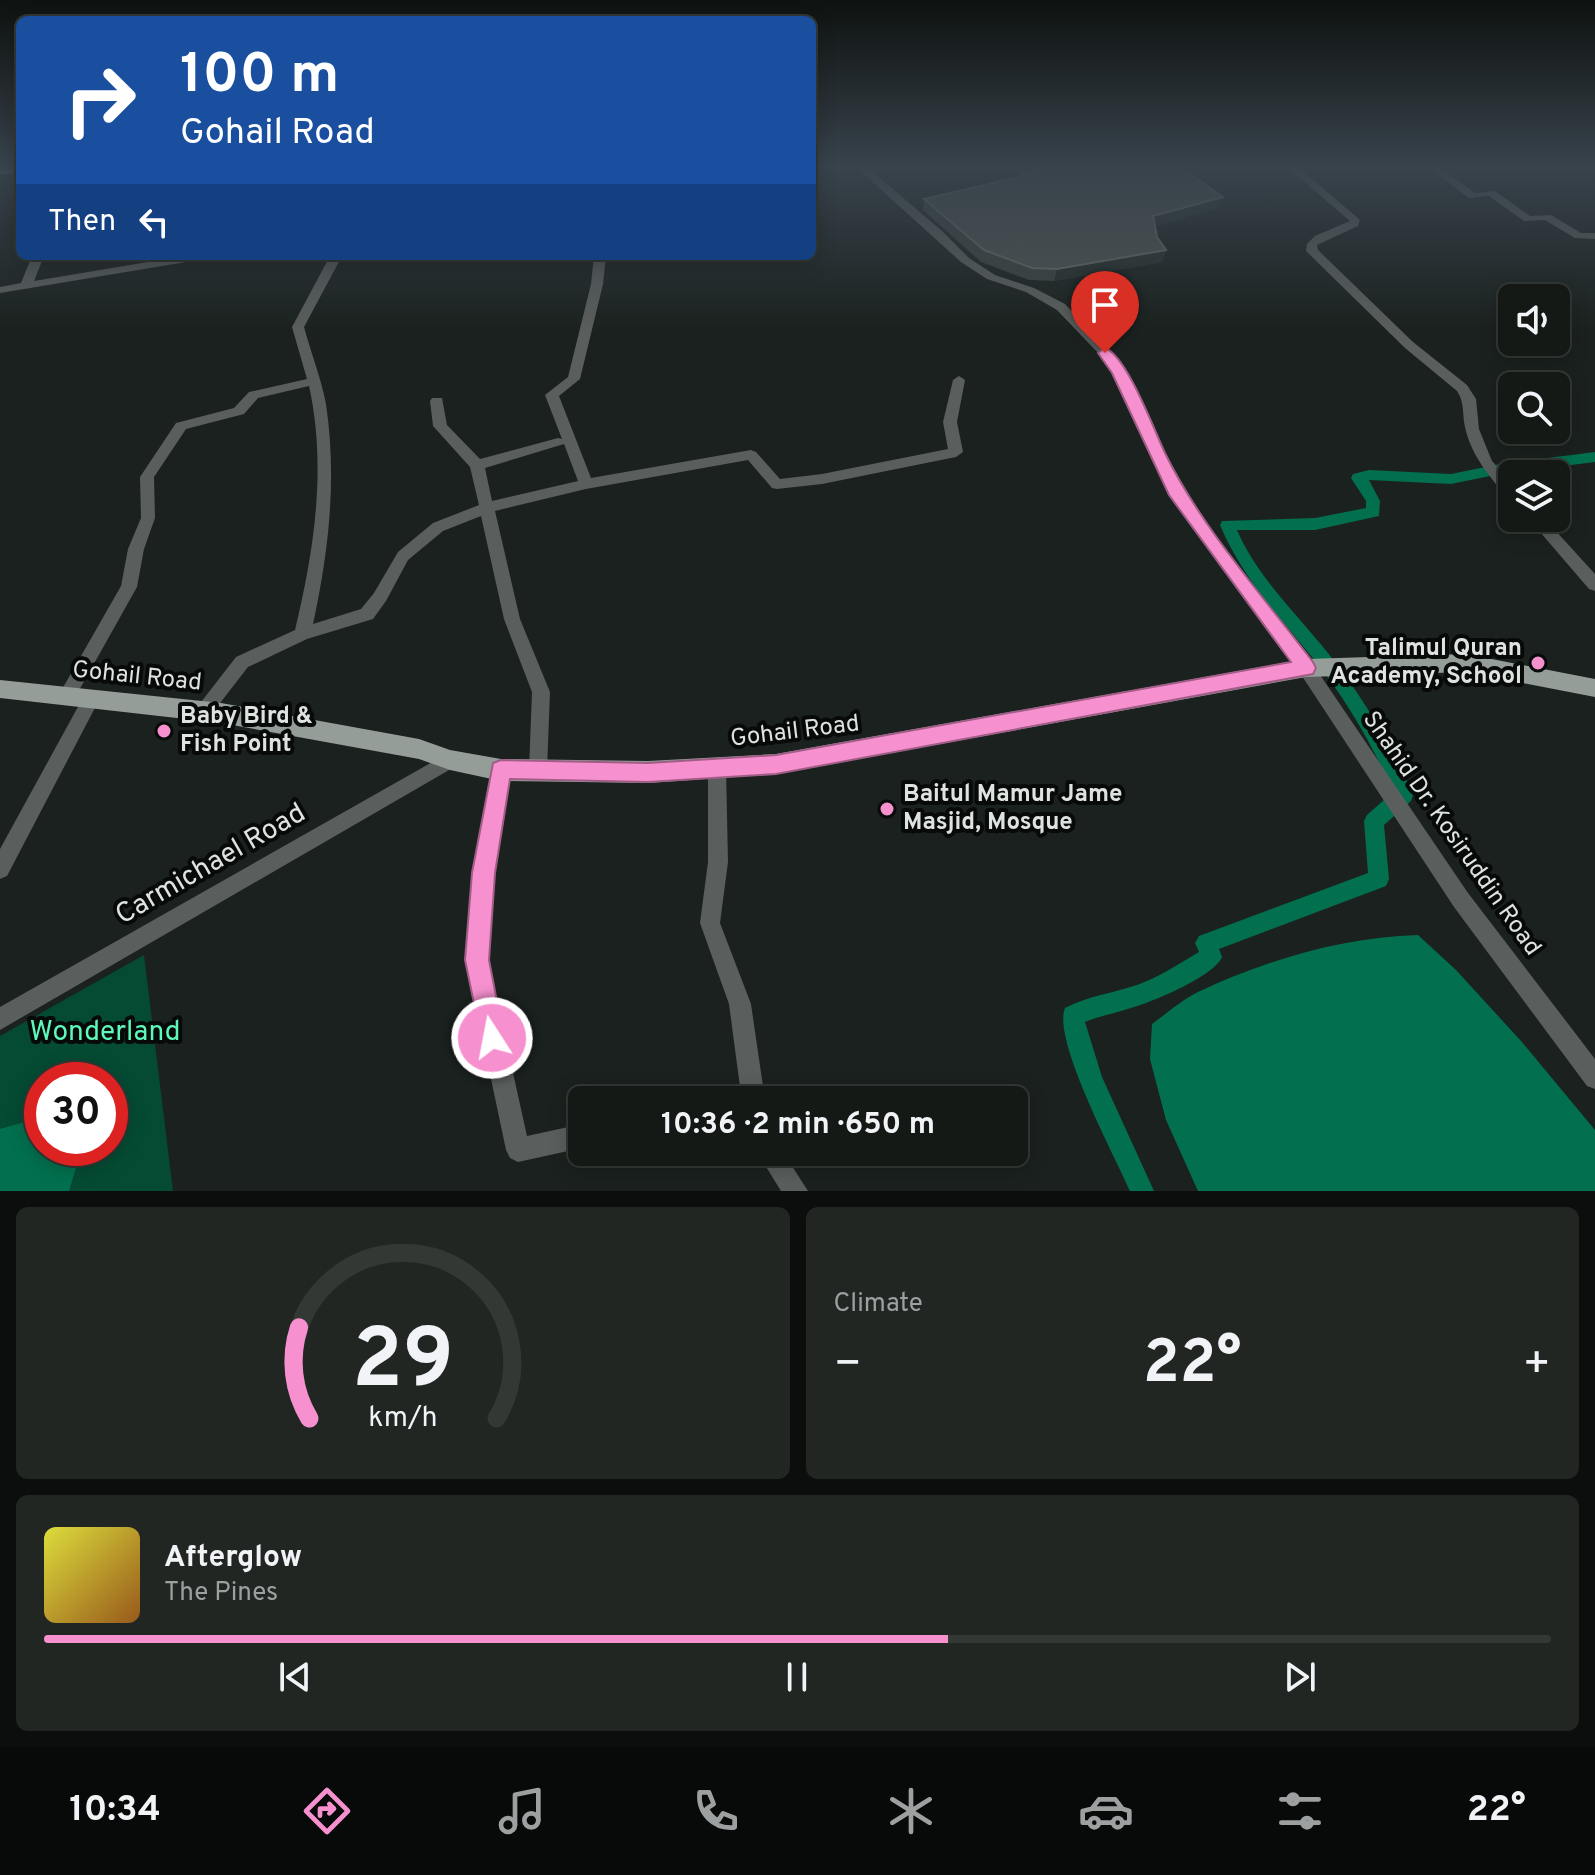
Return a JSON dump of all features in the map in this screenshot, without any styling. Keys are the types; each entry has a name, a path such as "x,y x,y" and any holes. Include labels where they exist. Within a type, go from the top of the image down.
{"main road":[{"name":"Gohail Road","path":"0,689 204,711 419,749 450,760 501,770 648,772 790,762 1206,684 1321,667 1466,663 1595,688"}],"street":[{"name":"Shahid Dr. Kosiruddin Road","path":"926,223 965,260 991,277 1046,297 1061,307 1090,335 1119,372 1175,491 1321,667 1388,791 1432,859 1595,1078"},
{"path":"1354,223 1319,238 1312,244 1312,251 1409,345 1462,388 1469,399 1472,429 1498,478"},
{"path":"1556,223 1579,236 1595,236"},
{"path":"26,286 36,260"},
{"path":"0,290 180,260"},
{"path":"302,634 322,544 326,508 319,403 298,327 334,260"},
{"path":"586,484 552,395 574,379 597,284 600,260"},
{"path":"204,711 242,662 302,634 367,614 403,556 438,527 489,507 586,484 751,455 777,484 822,479 956,452 950,422 959,380"},
{"path":"67,696 129,587 136,549 148,518 147,477 181,426 239,411 254,395 314,381"},
{"path":"437,401 440,426 477,465 512,619 541,692 538,770"},
{"path":"477,465 558,443"},
{"path":"1548,532 1595,585"},
{"path":"0,869 91,699"},
{"name":"Carmichael Road","path":"0,1019 450,760"},
{"path":"717,768 718,862 710,923 740,1004 746,1086"},
{"path":"501,770 484,873 477,960 518,1150 568,1139"},
{"path":"779,1166 796,1191"}],"green space":[{"name":"Wonderland","path":"144,955 173,1191 0,1191 0,1036"}],"shaded area":[{"path":"1418,935 1456,970 1521,1041 1595,1130 1595,1191 1198,1191 1166,1120 1150,1059 1152,1024 1198,992 1278,960 1333,945"},
{"path":"24,1122 24,1166 77,1166 69,1191 0,1191 0,1129"}],"building":[{"path":"952,223 1154,223 1157,237 1166,250 1057,269 1032,268 984,250"}],"waterway":[{"path":"1142,1191 1083,1058 1073,1016 1135,996 1178,976 1211,957 1206,943 1379,879 1374,821 1404,795 1355,704 1332,670 1255,577 1227,525 1315,524 1374,512 1373,501 1358,478 1369,475 1451,479 1500,469 1595,457"}],"place":[{"name":"Talimul Quran Academy, School","path":"1538,663"},
{"name":"Baby Bird & Fish Point","path":"164,731"},
{"name":"Baitul Mamur Jame Masjid, Mosque","path":"887,809"}],"route":[{"path":"492,1038 477,960 484,873 501,770 648,772 776,764 1306,668 1175,491 1119,372 1105,353"}]}
